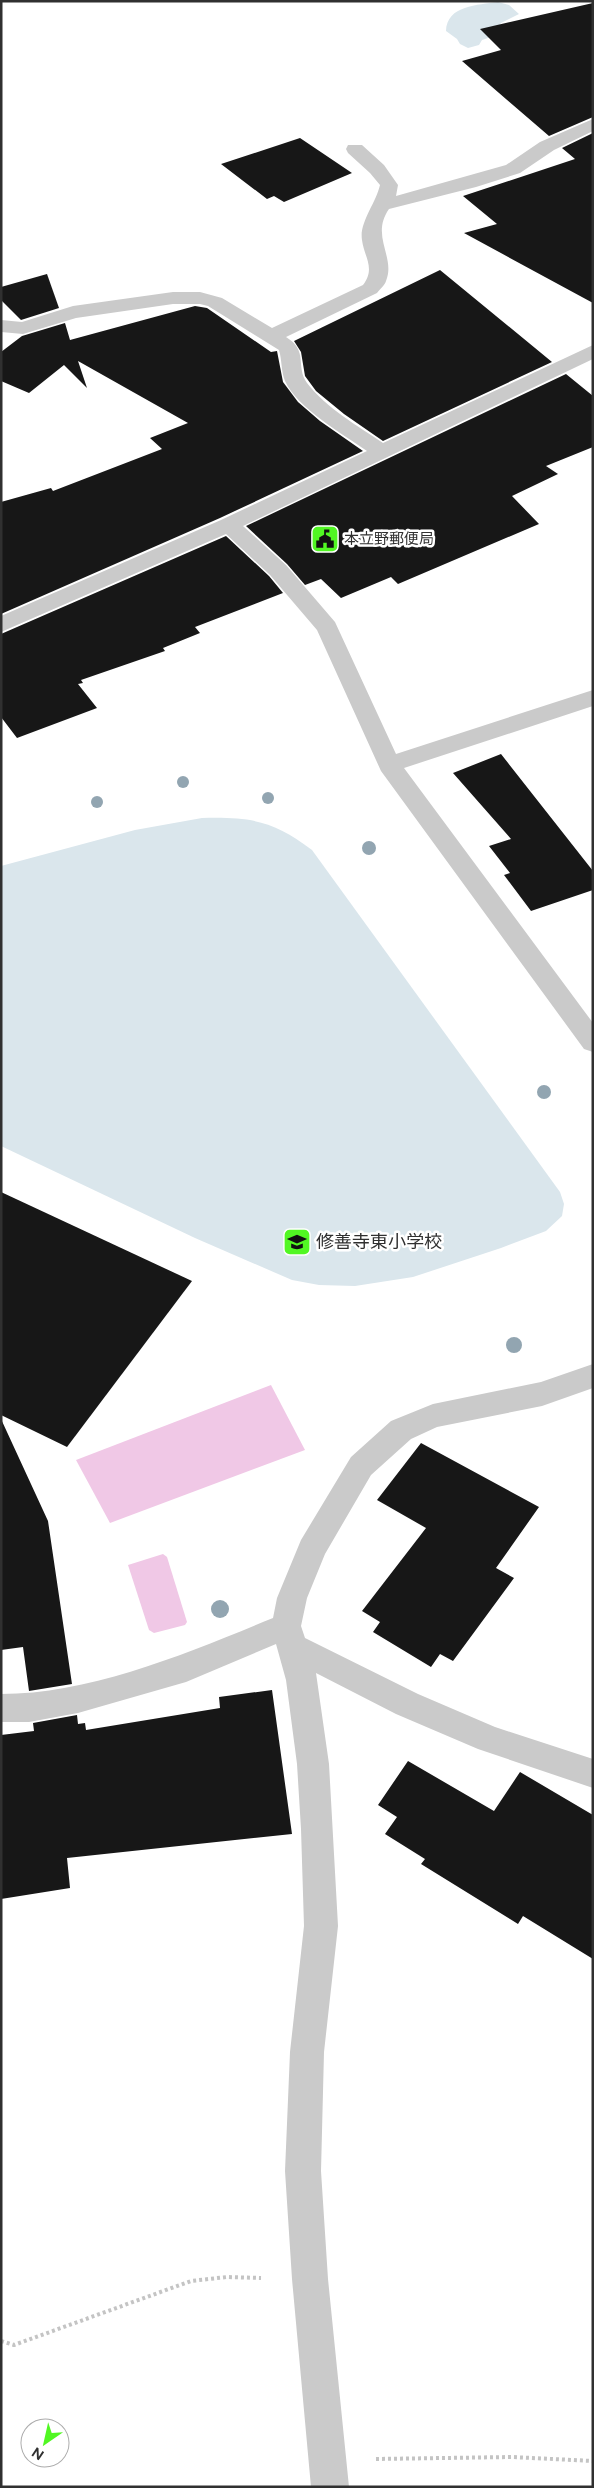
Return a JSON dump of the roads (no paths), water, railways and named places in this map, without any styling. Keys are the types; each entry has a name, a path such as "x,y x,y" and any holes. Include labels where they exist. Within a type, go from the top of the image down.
{"street":[{"path":"383,204 470,183 513,169 547,146 593,124"},
{"path":"272,336 370,289 377,280 379,260 371,240 376,214 386,200 389,185 377,169 355,149"},
{"path":"1,326 23,328 73,312 173,298 200,298 215,302 288,347 293,356 296,383 310,397 382,452"},
{"path":"1,625 229,525 593,351"},
{"path":"229,525 278,570 327,627 389,765 593,1042"},
{"path":"389,765 593,698"},
{"path":"329,2473 310,2279 304,2161 307,2052 321,1926 313,1764 302,1680 289,1637 292,1598 312,1549 361,1466 401,1430 433,1416 542,1394 593,1376"},
{"path":"1,1708 29,1708 78,1699 289,1637 407,1704 489,1739 593,1774"}],"place":[{"name":"本立野郵便局","path":"325,539"},
{"name":"修善寺東小学校","path":"297,1242"}]}
